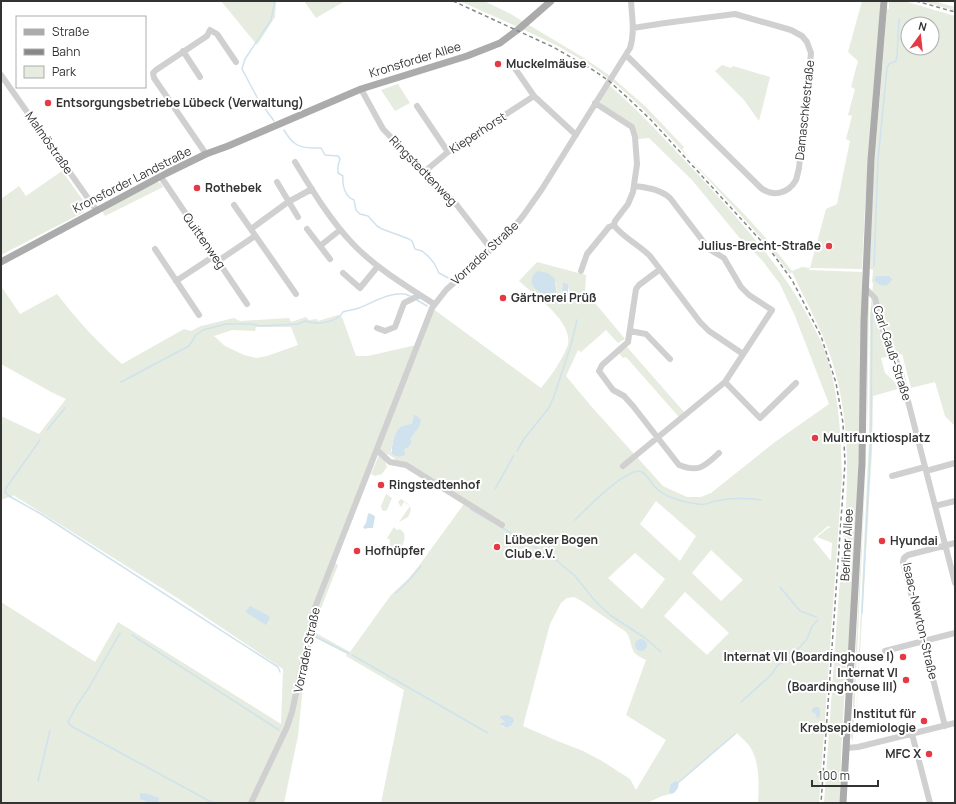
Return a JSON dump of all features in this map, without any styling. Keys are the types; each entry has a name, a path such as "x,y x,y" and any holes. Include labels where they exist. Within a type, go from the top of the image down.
{"main road":[{"name":"Kronsforder Allee","path":"276,126 361,89 467,56 500,43 551,1"},
{"name":"Berliner Allee","path":"843,803 862,470 865,288 871,160 884,1"},
{"name":"Kronsforder Landstraße","path":"1,262 206,154 276,126"}],"street":[{"name":"Vorrader Straße","path":"251,803 287,727 292,712 314,610 434,304 446,290 509,233 523,216 626,55 632,42 633,28 631,1"},
{"name":"Damaschkestraße","path":"626,55 761,188 774,194 783,193 796,180 799,168 811,53 807,42 802,36 780,26 735,14 633,28"},
{"path":"206,154 152,73 207,36 210,30 216,34 236,62"},
{"path":"183,51 200,77"},
{"path":"514,67 534,96 576,134"},
{"name":"Malmöstraße","path":"1,75 97,211"},
{"name":"Ringstedtenweg","path":"361,89 383,129 456,204 491,249"},
{"name":"Kieperhorst","path":"424,172 448,152 534,96"},
{"path":"581,270 587,254 609,227 614,225 615,221 628,204 635,186 637,164 635,137 632,127 595,103"},
{"path":"417,106 448,152"},
{"path":"295,162 312,190 340,230 354,245 378,266 434,304"},
{"name":"Quittenweg","path":"161,177 247,304"},
{"path":"277,182 298,217"},
{"path":"623,466 725,382 772,310 749,296 724,258 709,249 670,198 656,189 635,186"},
{"path":"251,229 288,202 312,190"},
{"path":"234,205 296,294"},
{"path":"614,225 617,230 646,252 700,322 709,331 743,354"},
{"path":"307,229 330,259"},
{"path":"320,246 340,230"},
{"path":"176,281 255,236"},
{"path":"155,249 199,315"},
{"path":"343,273 360,288 378,266"},
{"path":"659,270 636,289 628,342 602,364 599,371 613,390 624,396 679,465 698,469 704,466 719,453"},
{"name":"Carl-Gauß-Straße","path":"865,288 874,298 885,337 892,348 900,370 955,583"},
{"path":"377,328 385,331 395,327 404,303 420,295"},
{"path":"630,331 646,334 670,359"},
{"path":"725,382 760,418 796,383"},
{"path":"377,450 390,462 406,465 502,524"},
{"path":"892,476 955,463"},
{"path":"935,506 955,501"},
{"path":"945,545 955,543"},
{"name":"Isaac-Newton-Straße","path":"945,545 908,555 904,558 945,726"},
{"path":"885,651 955,633"},
{"path":"847,748 858,747 955,723"},
{"path":"912,734 930,803"}],"green space":[{"path":"221,1 276,1 275,17 257,45"},
{"path":"304,1 345,1 316,18"},
{"path":"460,1 484,1 509,13 584,58 613,78 646,107 684,147 682,149 690,159 744,214 792,271 802,267 810,268 809,270 862,272 861,420 850,633 846,665 840,803 824,803 846,510 847,456 842,402 836,375 828,348 817,322 792,272 790,274 734,208 661,127 634,100 605,76 575,56 543,39"},
{"path":"862,1 880,1 881,5 865,206 862,269 810,268 826,209 837,204 850,141 846,139 852,116 848,115 855,89 851,87 858,61 848,52"},
{"path":"887,1 904,1 955,16 955,426 945,416 935,382 911,388 902,354 881,358 885,373 901,388 873,396 872,452 855,728 869,440 870,314 873,284 873,270 870,269 873,181 887,9 889,9 889,2"},
{"path":"922,1 933,1 955,7 955,11"},
{"path":"722,65 731,68 733,66 770,77 759,121 744,100 715,71"},
{"path":"398,84 410,103 395,111 381,90"},
{"path":"609,85 658,132 734,215 776,266 800,302 823,346 833,378 841,444 842,477 819,803 758,803 759,789 756,759 749,745 737,733 679,782 675,781 670,785 670,794 647,803 381,803 404,690 346,656 347,654 310,635 310,638 313,639 303,686 298,736 284,803 1,803 1,602 95,662 118,622 281,724 283,669 179,599 13,495 11,498 9,497 1,500 1,416 39,434 66,399 1,364 1,286 20,314 57,294 88,331 122,364 184,329 191,331 201,326 234,318 240,321 289,318 291,322 306,317 309,320 317,319 318,321 338,315 342,317 356,356 368,356 416,345 432,308 541,388 554,371 562,357 568,345 568,336 565,327 559,318 519,281 537,262 586,275 585,291 625,339 618,343 606,330 581,352 578,350 566,376 663,486 687,497 701,497 711,493 775,442 829,404 795,316 780,284 761,259 738,236 692,180 649,138 638,139 633,126 600,102","holes":["556,282 557,298 562,296 569,288 568,298 561,303 552,303 533,287","256,327 291,327 298,345 267,356 256,358 244,355 225,346 214,336 232,330 255,331","414,416 412,435 409,440 412,442 408,448 404,449 403,451 391,452 396,432 401,426 412,423","379,451 386,456 388,454 395,459 395,462 466,501 418,567 391,595 350,652 314,632 318,616 338,565 335,563","656,501 696,536 680,561 640,524","828,526 831,528 828,528 817,537 832,543 831,561 813,539","711,550 743,580 721,601 692,573","635,553 665,579 642,609 608,578","685,592 729,633 707,655 664,616","574,597 626,632 633,651 646,660 626,715 666,740 636,790 630,779 602,761 583,751 523,726 550,624 561,603 567,598","500,718 514,723 507,728 501,726 505,722"]},
{"path":"62,171 85,203 84,212 1,255 1,199 19,186 26,196"},
{"path":"157,182 161,183 163,187 105,216 102,210"},
{"path":"869,296 867,441 867,321"},
{"path":"627,347 684,412 679,417 626,357 623,358 619,353"},
{"path":"867,441 853,741 851,738"},
{"path":"379,455 385,460 387,467 382,474 375,476 371,474"},
{"path":"386,494 392,498 387,510 384,511 382,510 381,506"},
{"path":"401,499 409,506 404,502 401,507 398,502"},
{"path":"410,506 411,511 408,517 399,522"},
{"path":"394,527 397,530 400,529 404,533 404,541 399,557 396,557 389,548 390,540 387,538"}],"water":[{"path":"538,271 548,273 555,279 557,298 562,296 563,283 568,284 566,301 556,304 552,303 533,287 532,278"},
{"path":"876,276 889,276 892,279 889,284 884,286 878,284 874,280"},
{"path":"414,415 421,420 419,427 410,439 412,442 408,448 404,449 405,455 398,456 392,454 393,440 396,432 400,427 412,423"},
{"path":"369,513 375,516 373,528 365,529 363,527"},
{"path":"250,606 269,616 270,618 266,625 247,613 246,611"},
{"path":"641,639 645,641 647,645 645,649 641,651 637,649 635,645 637,641"},
{"path":"819,707 820,710 820,716 817,719 816,714 812,712 812,709"},
{"path":"507,715 513,718 514,721 512,725 507,728 501,725 501,723 505,722 500,718 500,716"},
{"path":"675,781 679,782 678,788 674,793 670,794 670,785"},
{"path":"140,793 159,798 158,803 151,803 140,799"}],"waterway":[{"name":"Rothebek","path":"274,121 258,99 242,69 245,59 271,20 275,1"},
{"path":"874,266 878,160 887,68 889,64 896,61 899,19"},
{"name":"Rothebek","path":"284,130 295,144 307,148 321,148 325,155 338,156 340,159 338,173 343,176 343,183 346,193 354,200 356,210 360,214 368,216 377,226 382,229 412,241 415,249 422,251 428,256 434,263 439,273 452,280"},
{"path":"121,382 189,346 196,335 203,330 226,324 252,324 260,326 298,324 305,321 320,323 336,319 343,312 359,308 384,297 398,294 410,296"},
{"path":"417,300 427,306"},
{"path":"862,613 871,436 872,307"},
{"path":"517,451 524,439 548,409 553,399 571,345 577,320"},
{"path":"47,430 65,408"},
{"path":"40,440 6,488 5,492 9,496 41,514 278,667 280,672"},
{"path":"495,489 514,455"},
{"path":"575,520 617,481 636,472 644,473 654,486 663,494 686,502 703,505 716,501 733,499 761,500"},
{"path":"470,509 491,521"},
{"path":"501,527 556,560 575,576 596,602 610,615 645,638 661,652"},
{"path":"396,593 421,566"},
{"path":"780,587 800,611 816,617"},
{"path":"741,702 770,676 778,665 800,647 807,639 812,626 818,620"},
{"path":"120,633 68,722 71,726 213,803"},
{"path":"132,635 279,730"},
{"path":"314,636 348,653"},
{"path":"352,655 488,733"},
{"path":"38,781 50,730"},
{"path":"679,782 735,734"}],"railway":[{"path":"453,1 553,47 609,81 630,100 651,120 773,254 792,280 821,336 836,383 843,423 845,463 821,803"},
{"path":"916,1 955,12"}],"place":[{"name":"Muckelmäuse","path":"498,64"},
{"name":"Entsorgungsbetriebe Lübeck (Verwaltung)","path":"48,103"},
{"name":"Rothebek","path":"197,188"},
{"name":"Julius-Brecht-Straße","path":"829,246"},
{"name":"Gärtnerei Prüß","path":"503,298"},
{"name":"Multifunktiosplatz","path":"815,438"},
{"name":"Ringstedtenhof","path":"381,485"},
{"name":"Hyundai","path":"882,541"},
{"name":"Lübecker Bogen Club e.V.","path":"497,547"},
{"name":"Hofhüpfer","path":"357,551"},
{"name":"Internat VII (Boardinghouse I)","path":"903,657"},
{"name":"Internat VI (Boardinghouse III)","path":"906,680"},
{"name":"Institut für Krebsepidemiologie","path":"924,721"},
{"name":"MFC X","path":"929,754"}]}
